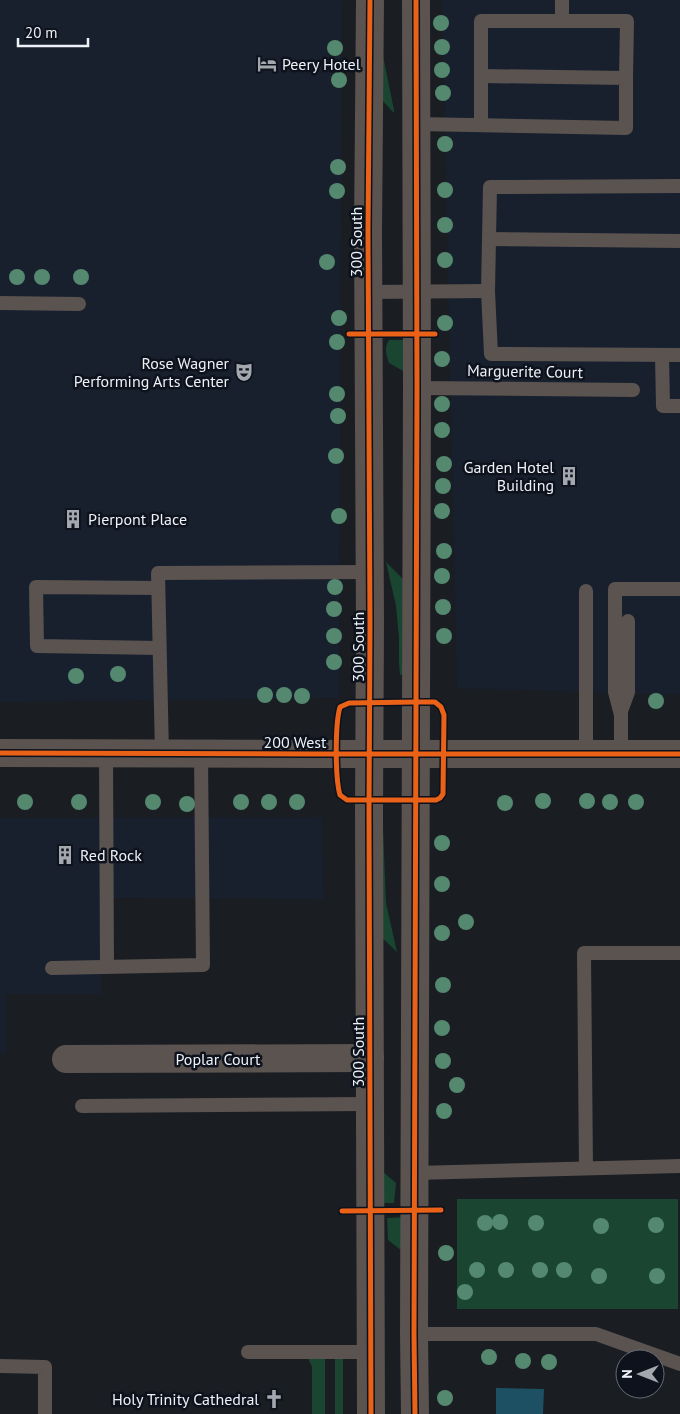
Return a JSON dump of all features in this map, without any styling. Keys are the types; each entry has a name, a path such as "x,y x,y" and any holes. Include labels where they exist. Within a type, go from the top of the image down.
{"street":[{"name":"300 South","path":"370,0 368,231 371,1414"},
{"path":"415,1414 416,0"},
{"name":"200 West","path":"0,753 680,754"},
{"name":"Poplar Court","path":"66,1059 370,1058"}],"lane":[{"path":"562,0 562,22"},
{"path":"416,124 626,128 627,22 481,21 481,124"},
{"path":"482,76 626,78"},
{"path":"680,186 490,187 488,291 491,354 680,355"},
{"path":"490,239 680,241"},
{"path":"369,292 488,291"},
{"path":"0,303 79,304"},
{"path":"662,355 663,406 680,406"},
{"name":"Marguerite Court","path":"416,388 633,390"},
{"path":"162,754 158,573 370,572"},
{"path":"158,588 36,587 37,646 159,648"},
{"path":"621,753 621,711 615,692 615,589 680,589"},
{"path":"586,590 586,754"},
{"path":"621,711 628,692 628,621"},
{"path":"106,753 107,967"},
{"path":"52,968 203,965 201,754"},
{"path":"586,1168 584,953 680,953"},
{"path":"82,1106 371,1104"},
{"path":"415,1172 680,1166"},
{"path":"414,1334 596,1334 680,1364"},
{"path":"248,1352 370,1352"},
{"path":"0,1366 45,1367 45,1414"}],"shaded area":[{"path":"0,0 342,0 339,698 0,702"},
{"path":"442,0 680,0 680,695 457,688"},
{"path":"322,817 324,899 101,898 101,994 6,994 6,1054 0,1054 0,818"}],"green space":[{"path":"383,56 394,110 394,113 376,94"},
{"path":"389,340 407,340 406,368 403,371 389,363 386,345"},
{"path":"386,562 405,581 407,674 400,675 396,606"},
{"path":"378,828 383,828 386,903 397,952 377,933"},
{"path":"381,1170 396,1183 394,1203 376,1203"},
{"path":"457,1199 678,1199 678,1309 457,1309"},
{"path":"407,1217 402,1251 388,1240 387,1218"},
{"path":"325,1356 325,1414 312,1414 312,1367 308,1358"},
{"path":"335,1358 343,1358 343,1414 335,1414"}],"water":[{"path":"496,1388 544,1389 543,1414 496,1414"}],"cycle path":[{"path":"370,0 368,231 371,1414"},
{"path":"415,1414 416,0"},
{"path":"349,334 435,334"},
{"path":"416,702 435,702 441,707 444,715 443,794 440,798 436,800 347,800 340,795 336,751 340,707 349,703 416,702"},
{"path":"0,753 680,754"},
{"path":"342,1211 441,1210"}],"place":[{"name":"Peery Hotel","path":"267,64"},
{"name":"Rose Wagner Performing Arts Center","path":"244,372"},
{"name":"Garden Hotel Building","path":"569,476"},
{"name":"Pierpont Place","path":"73,519"},
{"name":"Red Rock","path":"65,855"},
{"name":"Holy Trinity Cathedral","path":"274,1399"}]}
